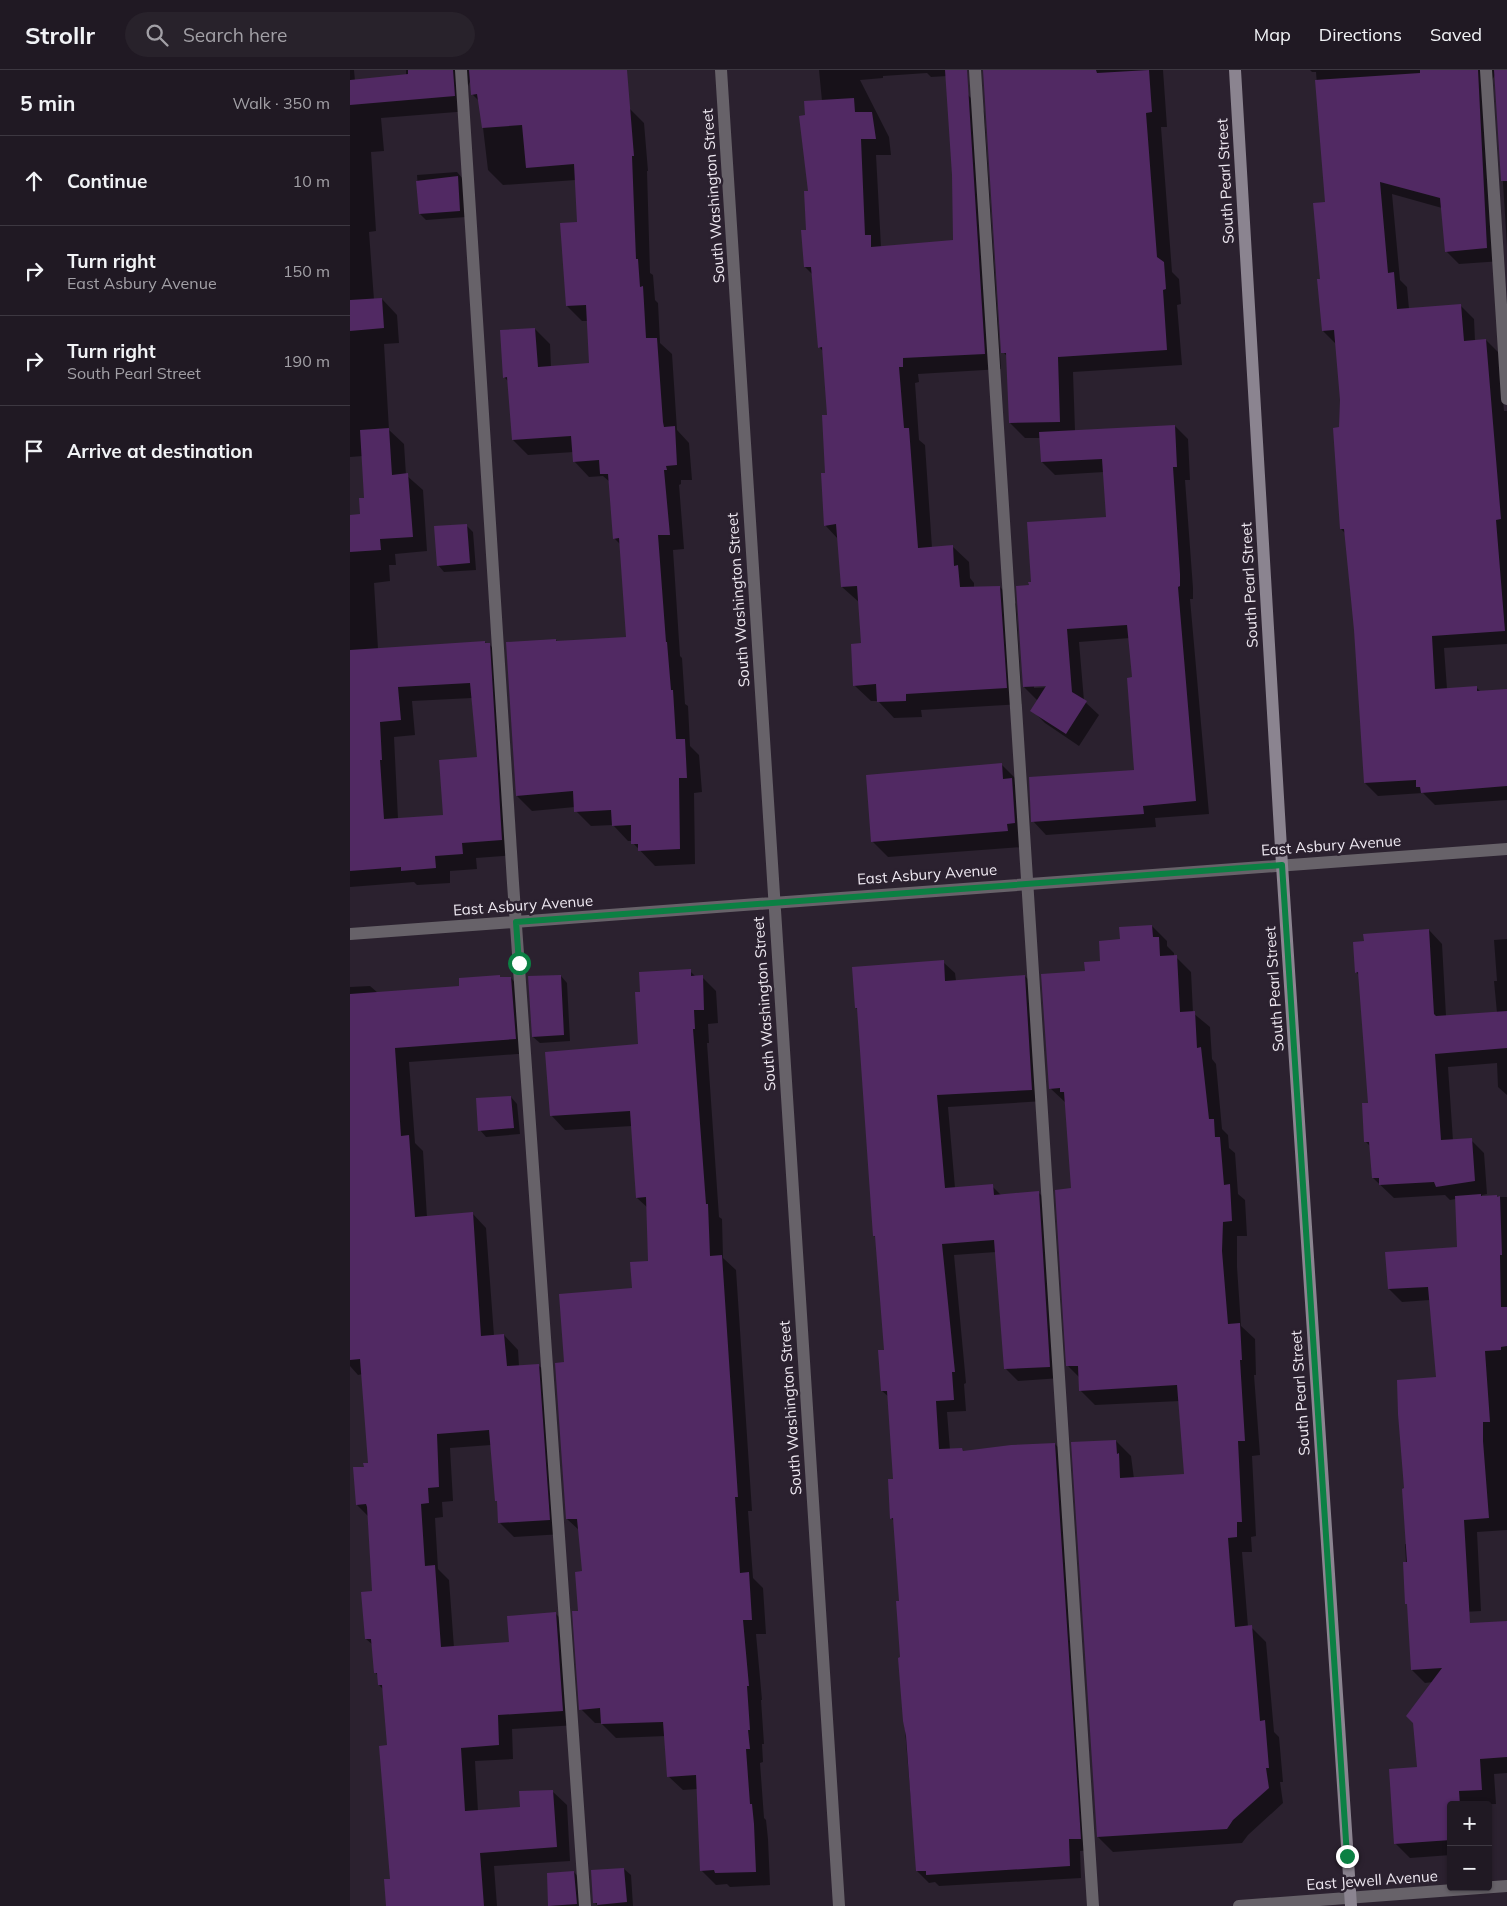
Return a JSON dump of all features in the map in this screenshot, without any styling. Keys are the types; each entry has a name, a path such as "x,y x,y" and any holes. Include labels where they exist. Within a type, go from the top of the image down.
{"street":[{"path":"461,70 516,922 585,1906"},
{"name":"South Washington Street","path":"721,70 839,1906"},
{"path":"975,70 1093,1906"},
{"name":"South Pearl Street","path":"1235,70 1282,865 1350,1902"},
{"path":"1486,70 1507,399"},
{"name":"East Asbury Avenue","path":"350,934 1507,849"},
{"name":"East Jewell Avenue","path":"1239,1906 1350,1902 1507,1886"}],"building":[{"path":"408,70 453,70 455,96 350,105 350,80 408,74"},
{"path":"469,70 627,70 634,156 632,156 636,259 638,259 640,287 643,286 646,338 657,338 664,427 675,426 677,465 666,466 667,470 664,470 670,535 658,535 676,739 685,739 687,778 679,778 680,849 638,851 638,844 631,844 631,825 612,826 611,810 574,812 573,791 516,796 506,642 626,637 619,538 613,539 608,474 600,474 599,460 573,462 571,436 512,440 507,377 503,378 500,330 535,328 538,367 589,363 586,305 566,306 560,223 577,222 574,164 526,168 522,125 482,128 477,94 471,95"},
{"path":"945,70 967,70 985,354 903,358 903,367 899,367 904,428 909,428 918,548 953,545 954,566 958,565 960,587 1000,586 1007,688 906,694 906,701 877,702 876,684 853,686 851,644 861,643 857,586 841,587 836,524 824,526 821,473 825,473 822,415 827,415 822,347 818,348 811,267 804,267 801,230 806,230 804,191 808,191 799,116 805,115 804,101 854,98 855,112 872,112 876,139 861,139 865,235 871,235 871,247 953,240 952,175"},
{"path":"983,70 1096,70 1097,73 1149,70 1152,112 1146,113 1157,257 1164,262 1166,289 1163,290 1167,350 1058,357 1060,422 1009,423 1006,353 1001,353"},
{"path":"1420,70 1478,70 1487,248 1445,252 1440,198 1380,182 1388,273 1394,272 1397,309 1461,304 1464,341 1486,339 1501,519 1496,520 1505,631 1432,636 1435,689 1477,686 1477,691 1507,689 1507,786 1421,793 1420,787 1416,787 1416,780 1364,783 1354,630 1344,529 1340,529 1333,428 1339,427 1340,400 1334,330 1322,331 1317,279 1320,279 1313,203 1325,202 1315,80 1420,73"},
{"path":"1494,70 1507,70 1507,181 1501,181"},
{"path":"458,176 460,211 419,214 416,181"},
{"path":"382,298 384,328 350,331 350,300"},
{"path":"1175,425 1177,467 1173,467 1180,574 1180,586 1178,587 1196,801 1143,806 1144,814 1031,822 1029,777 1134,770 1127,678 1132,677 1127,625 1067,629 1072,692 1087,701 1066,734 1030,711 1046,686 1023,687 1016,586 1029,585 1028,582 1031,582 1027,522 1106,517 1102,459 1041,462 1039,432"},
{"path":"389,428 392,475 408,473 413,537 380,539 381,550 350,552 350,515 360,514 359,498 364,498 360,430"},
{"path":"467,524 470,563 437,566 434,526"},
{"path":"485,641 485,643 490,643 502,840 462,843 463,854 435,856 436,868 401,871 401,867 350,871 350,650","holes":["470,683 477,757 439,760 443,815 384,819 380,760 382,760 380,722 401,720 398,687"]},
{"path":"1002,763 1003,779 1012,778 1015,823 1007,824 1008,831 871,842 866,775"},
{"path":"1152,925 1153,937 1159,937 1160,956 1177,955 1180,1012 1195,1011 1197,1048 1201,1047 1209,1119 1214,1119 1215,1137 1220,1137 1224,1185 1230,1184 1232,1221 1223,1222 1222,1251 1228,1324 1240,1323 1242,1360 1240,1360 1245,1441 1238,1441 1242,1522 1237,1522 1237,1537 1228,1538 1235,1627 1252,1625 1260,1721 1265,1720 1269,1768 1266,1768 1269,1788 1233,1820 1227,1829 1097,1837 1071,1442 1116,1440 1117,1454 1119,1453 1120,1478 1184,1474 1177,1385 1079,1391 1078,1366 1066,1366 1055,1190 1071,1188 1064,1092 1060,1092 1060,1088 1049,1089 1041,974 1085,971 1084,962 1100,961 1099,941 1120,939 1119,927"},
{"path":"1429,929 1434,1014 1436,1016 1507,1011 1507,1048 1435,1054 1441,1140 1472,1138 1475,1181 1436,1187 1434,1182 1379,1185 1379,1178 1372,1178 1369,1142 1364,1142 1362,1103 1368,1103 1358,972 1355,973 1353,942 1364,941 1363,934"},
{"path":"944,960 945,981 1025,975 1032,1090 937,1095 945,1188 993,1184 994,1195 1039,1191 1050,1367 1004,1369 994,1240 942,1244 955,1372 952,1372 954,1400 936,1401 939,1449 962,1448 963,1451 1011,1445 1055,1443 1081,1839 1069,1839 1070,1866 926,1875 926,1871 916,1871 906,1736 903,1721 896,1601 899,1601 893,1518 890,1519 888,1479 893,1479 887,1391 881,1391 878,1350 884,1350 875,1236 873,1236 857,1008 855,1008 852,967"},
{"path":"691,969 691,976 703,975 704,1010 694,1010 695,1029 693,1029 706,1204 708,1204 710,1256 722,1255 738,1497 735,1497 740,1573 749,1572 752,1620 743,1620 749,1686 747,1686 750,1749 746,1749 750,1804 752,1804 754,1824 756,1872 715,1873 714,1870 700,1871 696,1775 667,1777 663,1722 601,1724 600,1708 579,1710 572,1611 578,1611 575,1572 582,1571 577,1519 566,1519 555,1363 564,1362 559,1294 632,1288 630,1262 648,1261 646,1197 636,1198 630,1111 550,1116 545,1052 638,1044 635,992 640,992 639,972"},
{"path":"500,975 500,977 511,977 516,1039 395,1048 401,1136 409,1135 415,1217 473,1212 481,1336 504,1334 507,1366 539,1364 550,1520 498,1523 489,1430 437,1434 439,1487 428,1488 429,1503 421,1504 425,1566 435,1565 441,1647 509,1642 507,1616 556,1612 563,1711 498,1715 499,1745 461,1748 465,1811 520,1807 519,1791 553,1790 557,1847 480,1853 484,1906 386,1906 384,1879 390,1879 379,1746 387,1745 382,1685 378,1685 377,1673 374,1673 371,1639 365,1639 361,1592 372,1591 367,1507 366,1504 356,1505 353,1467 364,1467 363,1463 368,1463 360,1359 350,1360 350,994 459,986 459,978"},
{"path":"561,975 564,1035 532,1037 528,976"},
{"path":"511,1096 514,1128 478,1131 476,1098"},
{"path":"1481,1194 1481,1196 1500,1196 1501,1307 1507,1307 1507,1346 1501,1347 1501,1350 1485,1351 1490,1422 1483,1422 1483,1441 1489,1518 1464,1520 1470,1623 1507,1621 1507,1757 1480,1759 1482,1790 1459,1791 1460,1801 1447,1801 1447,1840 1394,1844 1389,1769 1417,1767 1413,1723 1406,1716 1442,1668 1411,1670 1403,1562 1407,1562 1397,1380 1436,1377 1428,1287 1388,1289 1385,1252 1457,1247 1455,1196"},
{"path":"624,1868 627,1902 597,1905 597,1903 593,1903 591,1870"},
{"path":"574,1871 577,1904 548,1906 547,1873"}],"route":[{"path":"519,963 516,922 1282,865 1347,1856"}]}
